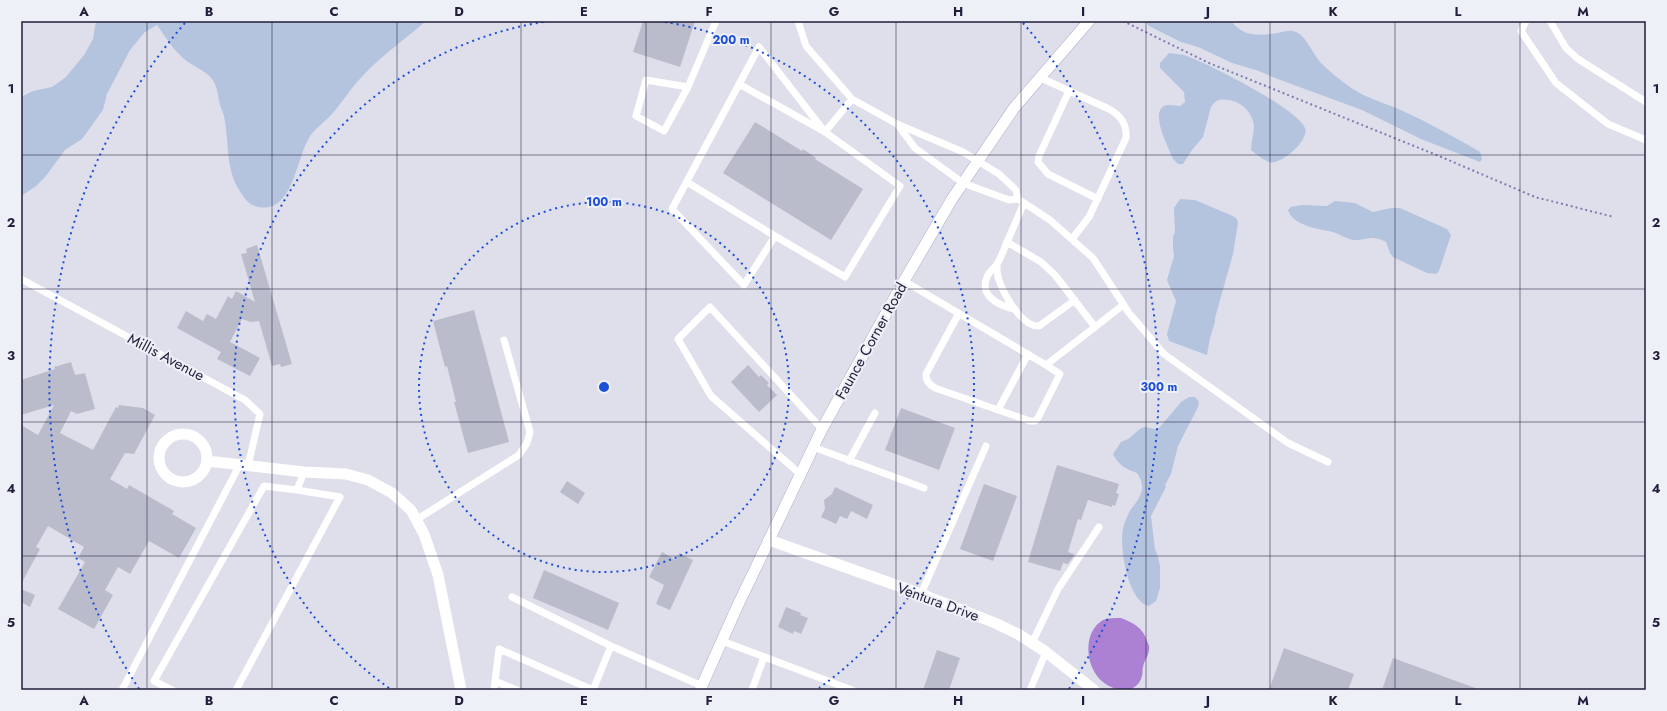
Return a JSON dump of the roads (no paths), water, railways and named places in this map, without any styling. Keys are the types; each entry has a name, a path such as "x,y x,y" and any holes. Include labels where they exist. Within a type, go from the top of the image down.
{"street":[{"name":"Faunce Corner Road","path":"701,688 800,473 822,429 904,281 963,182 1014,108 1089,21"},
{"path":"185,433 192,435 199,440 207,453 207,461 200,475 193,480 185,482 173,479 164,472 160,465 160,450 170,437 185,433"},
{"path":"207,461 304,472 346,474 368,480 392,493 411,510 424,534 438,575 461,690"},
{"name":"Ventura Drive","path":"769,540 921,594 995,623 1046,652 1094,690"}],"lane":[{"path":"688,87 646,80 636,116 664,131 688,87 716,21"},
{"path":"798,21 806,46 852,100 897,124 963,152 999,174 1016,190 1018,199 1050,220 1093,258 1129,313 1164,354 1288,443 1328,462"},
{"path":"1526,21 1521,31 1556,83 1608,124 1646,140"},
{"path":"1550,21 1566,48 1578,60 1646,102"},
{"path":"775,236 744,285 672,209 759,47 825,132"},
{"path":"1041,78 1109,109 1119,116 1123,122 1126,132 1126,138 1089,217 1072,239"},
{"path":"687,182 845,277 900,186 825,132 739,84"},
{"path":"1069,92 1039,156 1038,162 1048,174 1098,199"},
{"path":"825,132 852,100"},
{"path":"897,124 915,148 963,182 1010,200 1018,199"},
{"path":"1015,309 997,303 988,294 985,286 990,272 997,265 1024,204"},
{"path":"1007,242 1040,262 1055,275 1094,327"},
{"path":"997,265 998,279 1015,309 1029,324 1039,326 1075,300"},
{"name":"Millis Avenue","path":"21,279 245,400 260,414 244,466"},
{"path":"904,281 959,313 1028,354 1060,374 1038,418 1035,421 1030,421 998,410 935,388 929,384 926,379 926,374 959,313"},
{"path":"1046,365 1123,304"},
{"path":"800,473 711,396 678,339 710,307 822,429"},
{"path":"416,520 519,455 527,443 530,432 504,340"},
{"path":"998,410 1028,354"},
{"path":"849,461 875,413"},
{"path":"921,594 986,446"},
{"path":"813,447 924,488"},
{"path":"122,690 244,466"},
{"path":"297,490 304,472"},
{"path":"172,690 154,681 264,486 340,497 236,690"},
{"path":"1032,643 1058,588 1099,527"},
{"path":"512,597 701,688"},
{"path":"722,641 852,690"},
{"path":"494,690 499,649 593,690 612,646"},
{"path":"1030,690 1046,652"},
{"path":"752,690 764,657"},
{"path":"495,681 517,690"}]}
